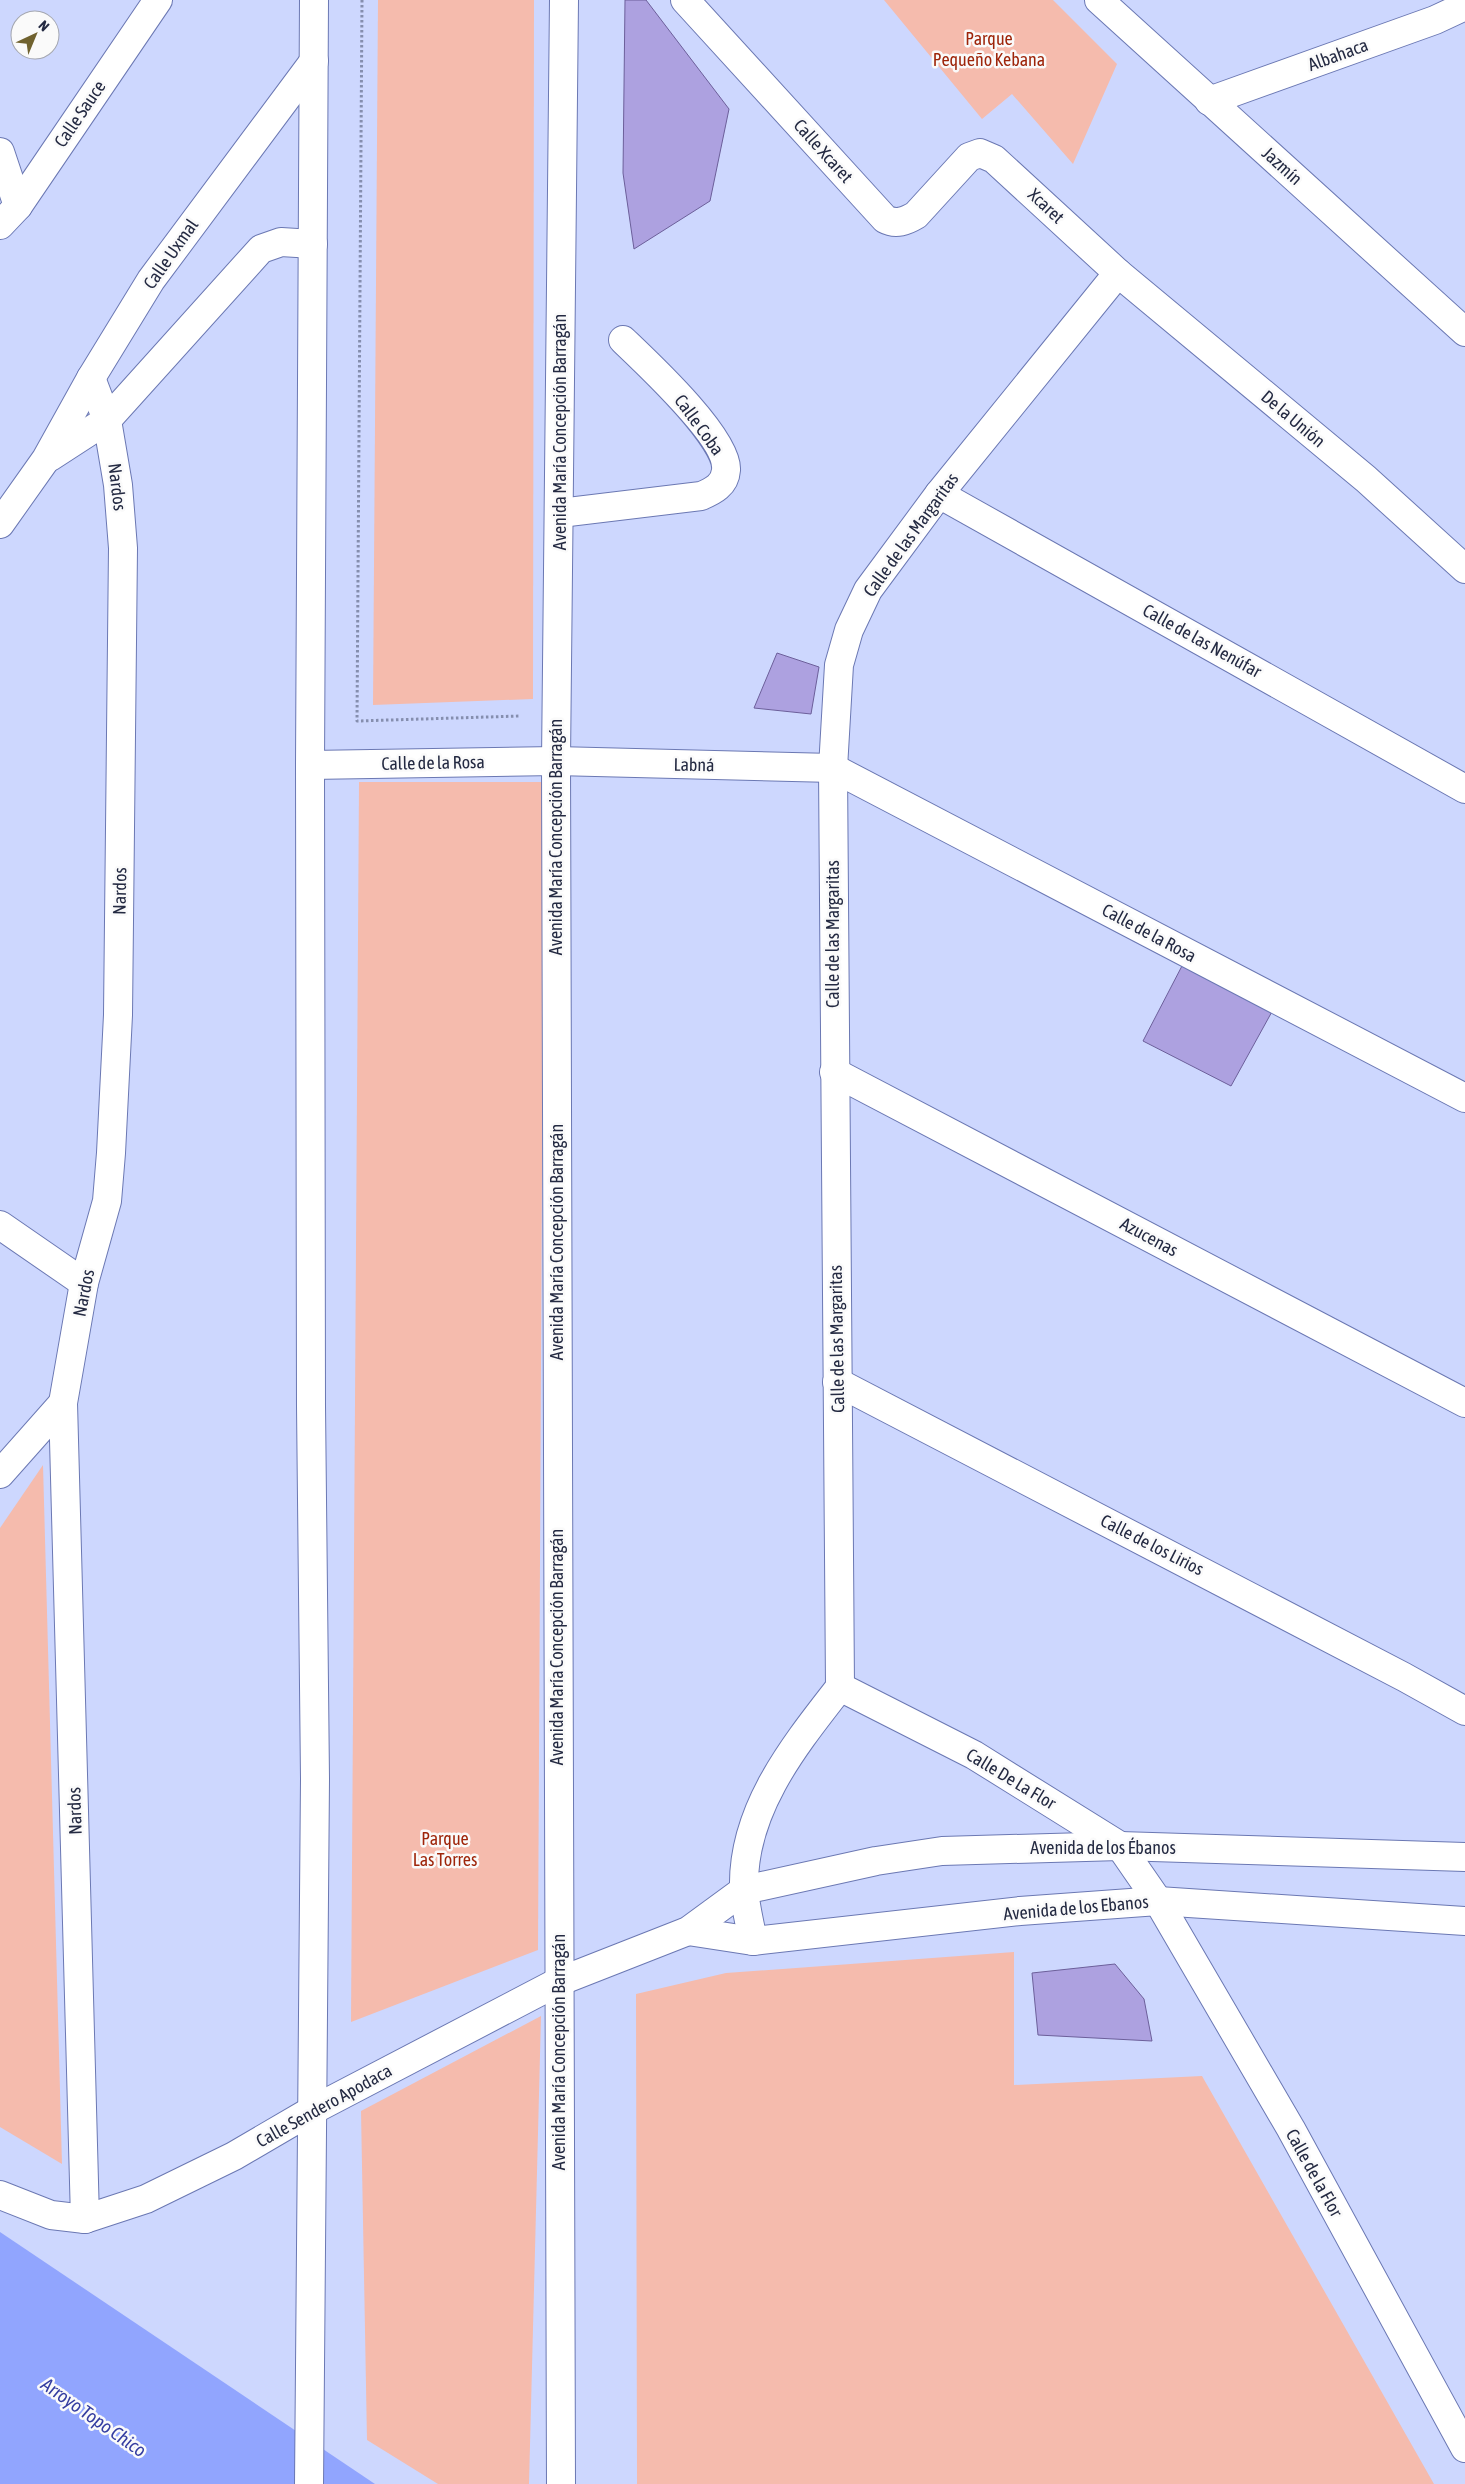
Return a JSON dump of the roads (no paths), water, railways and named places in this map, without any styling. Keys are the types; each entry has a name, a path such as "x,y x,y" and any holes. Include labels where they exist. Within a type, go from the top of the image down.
{"street":[{"name":"Calle Sauce","path":"9,216 158,0"},
{"path":"309,2484 315,1779 311,1387 310,765 314,0"},
{"name":"Avenida María Concepción Barragán","path":"560,2484 556,762 564,0"},
{"name":"Calle Xcaret","path":"685,0 890,222 906,221 916,215 969,157"},
{"name":"Jazmín","path":"1099,0 1465,332"},
{"name":"Albahaca","path":"1209,101 1435,20 1465,6"},
{"name":"Calle Uxmal","path":"0,524 46,459 150,280 314,61"},
{"path":"0,152 9,216"},
{"name":"Xcaret","path":"969,157 980,153 994,159 1118,273"},
{"name":"Calle Uxmal","path":"46,459 107,420 261,249 281,242 313,244"},
{"name":"Calle de las Margaritas","path":"840,1688 833,768 839,665 849,630 868,590 939,494 1118,273"},
{"name":"De la Unión","path":"1118,273 1366,479 1465,569"},
{"name":"Calle Coba","path":"560,513 701,496 715,490 725,476 727,468 721,452 703,425 684,401 623,340"},
{"name":"Nardos","path":"85,2219 63,1403 84,1283 107,1201 118,1015 123,548 118,485 107,420 92,378"},
{"name":"Calle de las Nenúfar","path":"939,494 1465,788"},
{"name":"Calle de la Rosa","path":"310,765 556,762"},
{"name":"Labná","path":"556,762 833,768"},
{"name":"Calle de la Rosa","path":"833,768 1465,1098"},
{"name":"Azucenas","path":"834,1072 1465,1403"},
{"path":"0,1225 84,1283"},
{"name":"Calle de los Lirios","path":"837,1382 1404,1677 1465,1711"},
{"path":"0,1474 63,1403"},
{"path":"752,1941 744,1890 745,1862 757,1811 796,1743 840,1688"},
{"name":"Calle De La Flor","path":"840,1688 974,1755 1120,1846 1158,1901"},
{"name":"Avenida de los Ébanos","path":"744,1890 876,1861 942,1851 1120,1846 1465,1857"},
{"path":"558,1982 688,1931 744,1890"},
{"name":"Avenida de los Ebanos","path":"688,1931 752,1941 1020,1911 1158,1901 1465,1921"},
{"name":"Calle de la Flor","path":"1158,1901 1290,2129 1465,2448"},
{"name":"Calle Sendero Apodaca","path":"85,2219 146,2199 234,2156 311,2111 558,1982"},
{"path":"0,2195 51,2215 85,2219"}],"water":[{"name":"Arroyo Topo Chico","path":"0,2232 375,2484 0,2484"}],"park label":[{"name":"Parque Pequeño Kebana","path":"989,49"},
{"name":"Parque Las Torres","path":"445,1849"}]}
